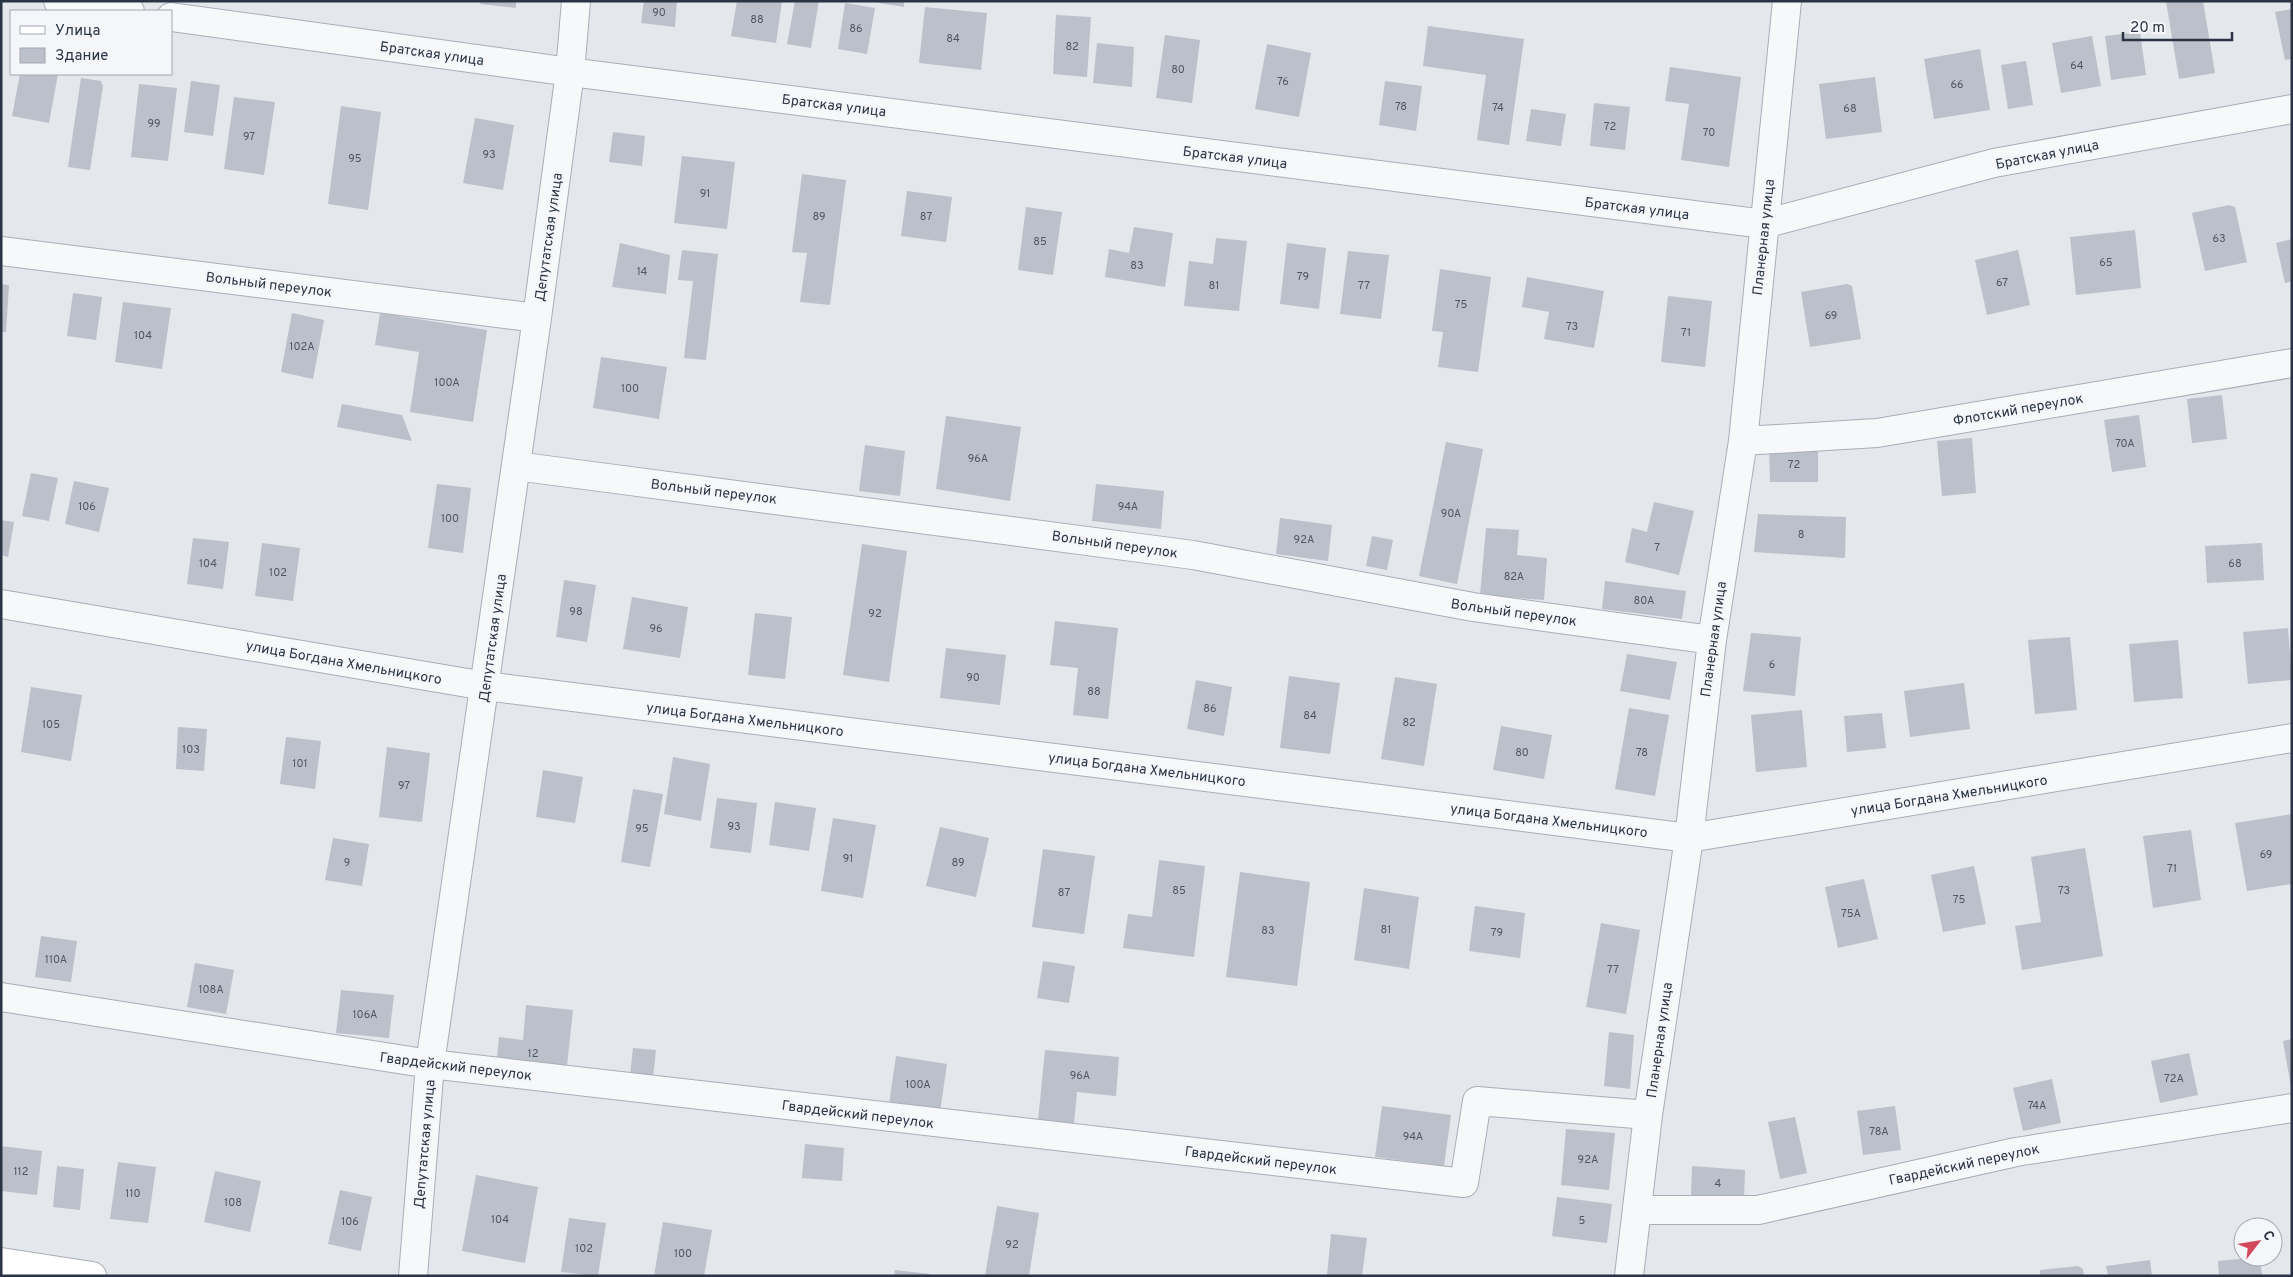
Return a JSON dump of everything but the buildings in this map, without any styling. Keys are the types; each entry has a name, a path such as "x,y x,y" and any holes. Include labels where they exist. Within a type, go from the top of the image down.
{"street":[{"path":"58,1 123,10"},
{"name":"Депутатская улица","path":"413,1276 430,1064 537,318 570,72 576,1"},
{"name":"Планерная улица","path":"1629,1276 1648,1115 1689,838 1712,640 1743,441 1788,1"},
{"name":"Братская улица","path":"172,17 570,72 1764,224 1994,163 2292,109"},
{"name":"Вольный переулок","path":"1,251 537,318"},
{"name":"Флотский переулок","path":"1743,441 1877,433 2292,363"},
{"name":"Вольный переулок","path":"516,466 1193,555 1473,607 1712,640"},
{"name":"улица Богдана Хмельницкого","path":"1,604 485,686 1689,838 2292,738"},
{"name":"Гвардейский переулок","path":"1,997 430,1064 1464,1183 1477,1101 1648,1115"},
{"name":"Гвардейский переулок","path":"1637,1210 1758,1210 2016,1152 2292,1108"},
{"path":"1,1262 92,1276"}]}
